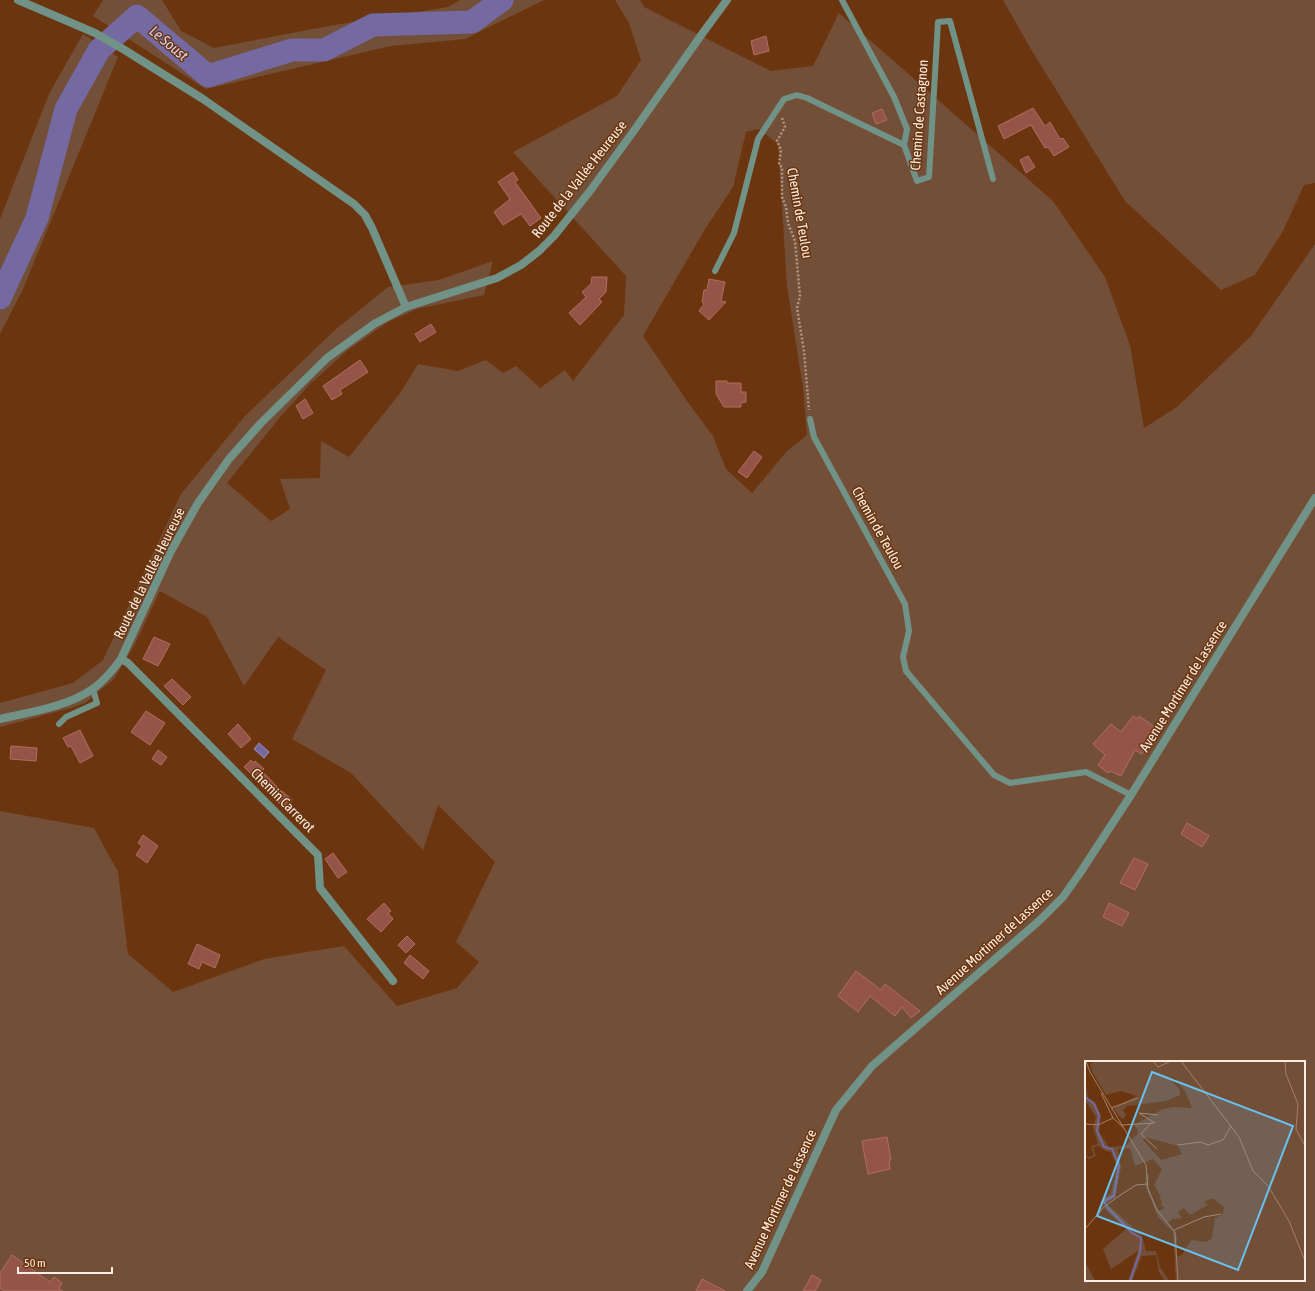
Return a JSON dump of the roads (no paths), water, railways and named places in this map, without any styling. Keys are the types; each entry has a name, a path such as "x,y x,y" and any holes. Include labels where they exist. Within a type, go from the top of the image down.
{"street":[{"path":"18,0 95,33 123,49 204,99 354,204 365,215 372,228 406,307"},
{"name":"Route de la Vallée Heureuse","path":"0,719 45,709 70,701 94,689 110,674 121,659 170,553 198,503 229,459 261,423 327,358 374,324 406,307 496,278 521,265 539,251 554,236 590,191 728,0"},
{"name":"Avenue Mortimer de Lassence","path":"747,1291 762,1272 836,1110 872,1066 1040,920 1062,897 1080,873 1131,795 1315,498"},
{"name":"Chemin Carrerot","path":"121,659 128,663 318,855 320,888 393,981"}],"lane":[{"name":"Chemin de Castagnon","path":"842,0 894,97 907,129 904,145 917,181 929,177 938,22 950,21 993,179"},
{"path":"715,271 734,233 758,139 784,99 797,95 807,98 904,145"},
{"name":"Chemin de Teulou","path":"810,419 814,437 905,604 909,631 903,657 906,671 994,775 1010,783 1086,772 1131,795"},
{"path":"59,724 66,717 97,703 94,689"}],"waterway":[{"name":"Le Soust","path":"0,298 37,218 66,109 99,50 137,16 208,76 292,50 324,50 373,25 472,22 502,0"}]}
